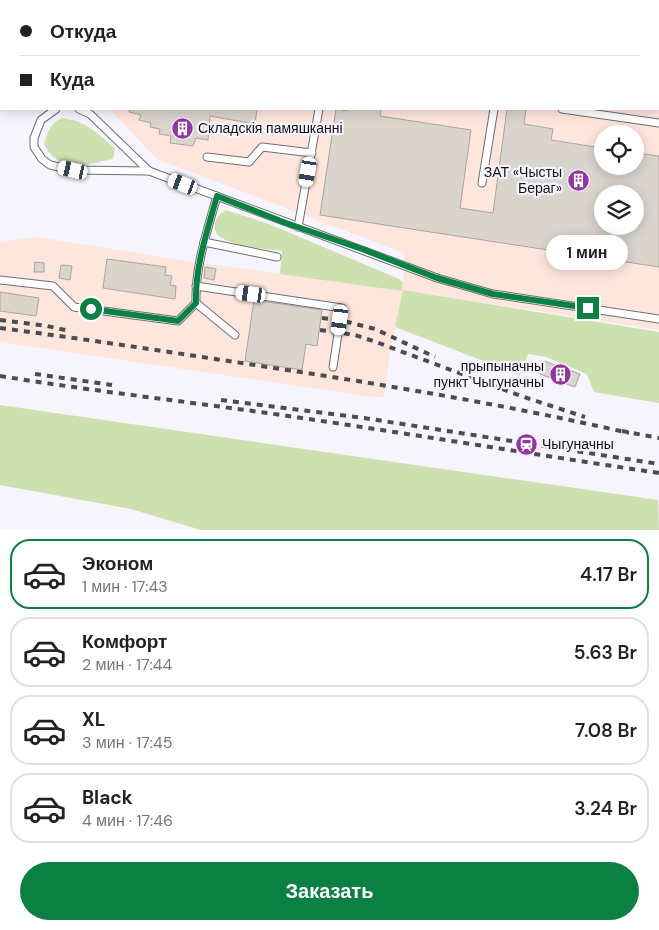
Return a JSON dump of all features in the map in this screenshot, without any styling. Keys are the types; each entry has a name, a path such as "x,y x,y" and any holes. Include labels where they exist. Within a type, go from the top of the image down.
{"lane":[{"path":"55,110 41,120 34,138 34,146 38,153 50,165 73,170 149,171 437,278 493,294 659,319"},
{"path":"81,110 90,114 149,171"},
{"path":"298,227 319,110"},
{"path":"482,183 494,110"},
{"path":"569,110 659,123"},
{"path":"207,157 249,162 262,147 312,153"},
{"path":"0,280 52,286 74,307 178,321 196,303 196,286 204,242 217,196"},
{"path":"204,242 276,257"},
{"path":"196,286 342,308 333,367"},
{"path":"196,303 235,335"}],"shaded area":[{"path":"110,110 659,110 659,330 403,290 391,347 384,397 373,397 0,342 0,242 37,237 199,263 403,289 404,253 157,159"}],"green space":[{"path":"62,118 91,128 115,148 113,159 83,165 65,164 57,160 50,154 44,144 50,128"},
{"path":"226,210 269,224 399,279 403,282 402,291 280,274 282,251 241,245 221,238 216,232 215,225 217,218"},
{"path":"403,290 659,332 659,403 594,392 587,374 546,357 528,354 520,375 395,327"},
{"path":"0,405 658,500 659,530 201,530 131,509 0,485"}],"building":[{"name":"Складскія памяшканні","path":"130,110 257,110 255,124 210,116 208,140 196,138 193,146 170,143 171,136 159,134 160,129 150,127 151,123 139,120 141,115 129,112"},
{"name":"ЗАТ «Чысты Бераг»","path":"336,110 381,110 380,116 471,130 460,208 493,213 507,110 526,110 524,124 553,129 551,140 594,147 594,175 644,175 644,154 659,156 659,267 320,215"},
{"path":"107,259 166,267 165,275 172,276 170,285 176,286 175,299 103,288"},
{"path":"35,262 44,263 44,272 34,272"},
{"path":"61,265 72,266 70,280 59,278"},
{"path":"205,267 216,269 214,280 204,278"},
{"path":"0,292 39,298 36,316 0,311"},
{"path":"254,300 322,310 317,346 306,344 302,370 245,361"},
{"name":"прыпыначны пункт Чыгуначны","path":"544,361 580,374 575,387 540,374"}],"railway":[{"path":"322,318 340,320 375,329 435,357"},
{"path":"0,320 70,331"},
{"path":"0,328 172,352 408,389 629,433"},
{"path":"320,330 355,335 521,396 585,417"},
{"path":"35,374 112,385"},
{"path":"0,376 315,420 659,473"},
{"path":"221,400 364,418 659,464"},
{"path":"622,431 659,438"}],"place":[{"name":"Складскія памяшканні","path":"182,128"},
{"name":"ЗАТ «Чысты Бераг»","path":"578,180"},
{"name":"прыпыначны пункт Чыгуначны","path":"560,374"},
{"name":"Чыгуначны","path":"526,444"}],"route":[{"path":"91,309 178,321 196,303 199,263 217,196 437,278 493,294 588,308"}]}
